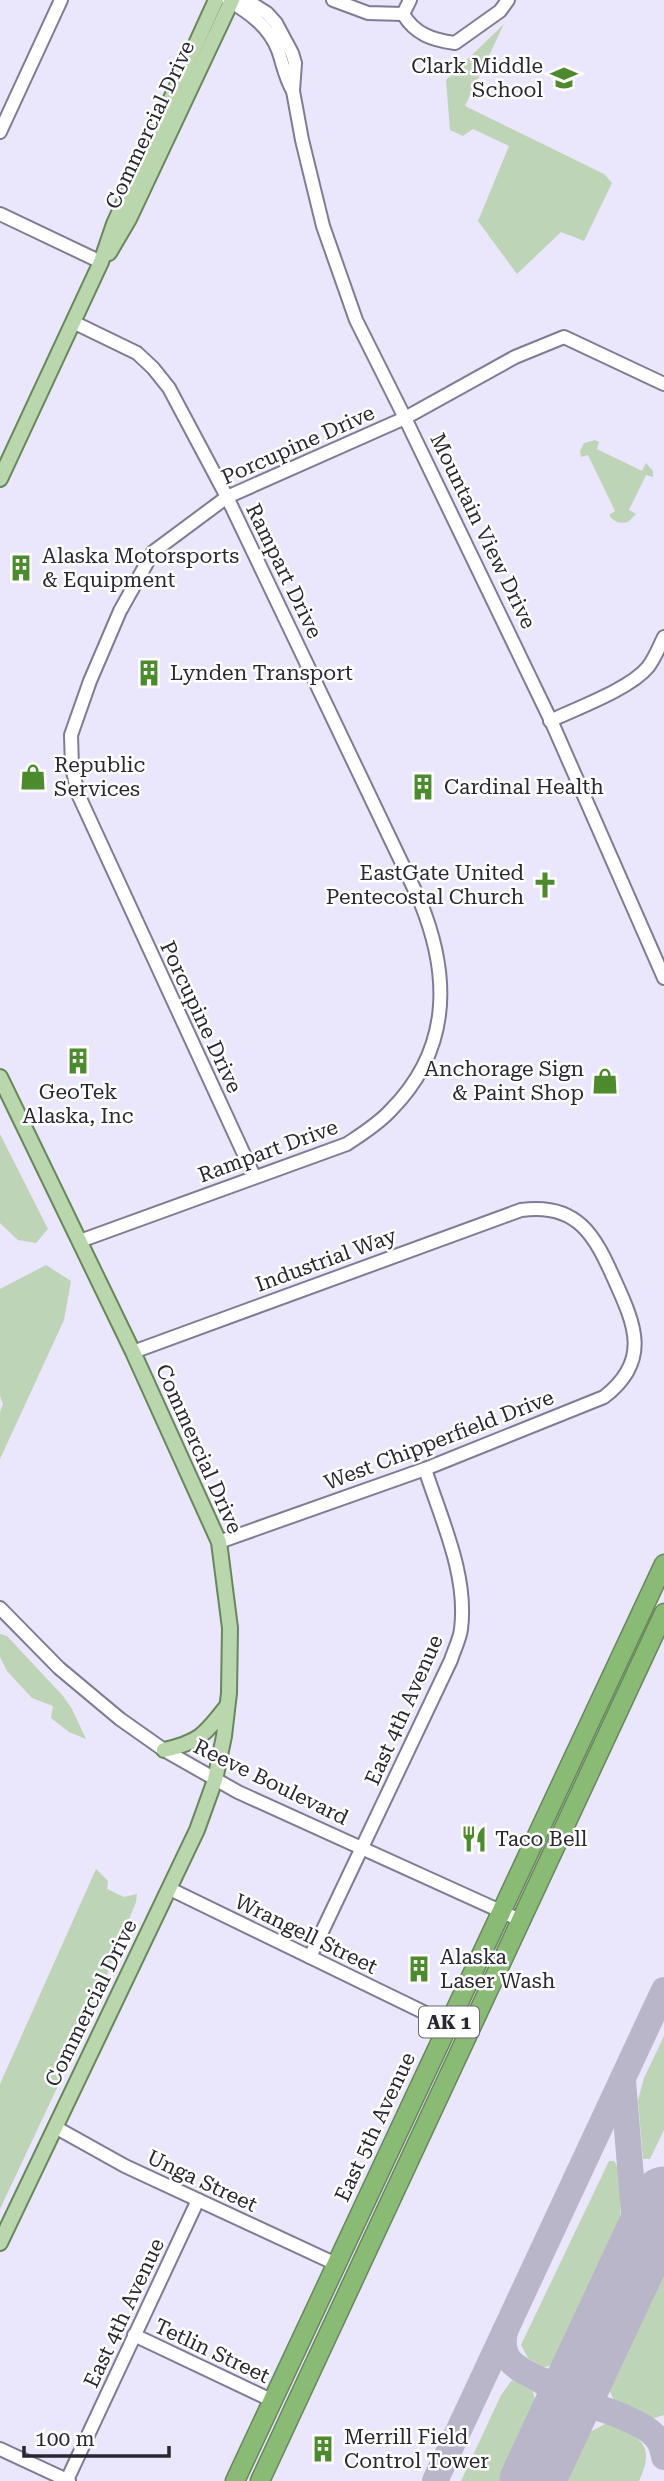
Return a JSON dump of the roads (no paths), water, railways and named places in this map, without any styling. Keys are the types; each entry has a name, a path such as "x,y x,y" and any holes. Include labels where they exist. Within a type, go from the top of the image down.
{"highway":[{"name":"East 5th Avenue","path":"235,2481 664,1564"},
{"name":"AK 1","path":"260,2481 664,1613"}],"main road":[{"name":"Commercial Drive","path":"0,479 101,262 114,223 227,0"},
{"name":"Commercial Drive","path":"0,1077 133,1352 219,1542 230,1628 228,1705 215,1780 197,1830 0,2243"},
{"path":"164,1750 182,1746 205,1734 228,1705"}],"street":[{"path":"0,132 61,0"},
{"name":"Mountain View Drive","path":"227,0 261,23 272,38 293,91"},
{"name":"Mountain View Drive","path":"247,0 267,13 287,41 295,63 293,91 302,140 323,226 356,320 550,720 664,978"},
{"path":"334,0 368,13 403,14"},
{"path":"403,14 410,0"},
{"path":"403,14 418,33 454,43 499,11 508,0"},
{"path":"0,214 101,262"},
{"name":"Rampart Drive","path":"73,322 137,353 169,388 227,497 420,901 438,954 442,980 438,1025 429,1053 408,1090 390,1112 347,1144 80,1241"},
{"name":"Porcupine Drive","path":"254,1177 78,794 72,767 71,735 89,683 120,611 153,552 227,497 405,418 514,357 564,337 664,384"},
{"path":"550,720 625,685 640,674 654,657 664,637"},
{"name":"Industrial Way","path":"133,1352 512,1212 533,1208 568,1215 593,1236 633,1319 635,1335"},
{"name":"West Chipperfield Drive","path":"219,1542 425,1469 604,1397 614,1390 628,1369 633,1356 635,1335"},
{"name":"East 4th Avenue","path":"310,1957 451,1660 461,1631 462,1603 456,1569 425,1469"},
{"name":"Reeve Boulevard","path":"0,1608 59,1668 120,1719 164,1750 215,1780 520,1920"},
{"name":"Wrangell Street","path":"170,1889 448,2024"},
{"name":"Unga Street","path":"55,2127 125,2166 336,2264"},
{"name":"East 4th Avenue","path":"68,2480 198,2200"},
{"name":"Tetlin Street","path":"134,2335 273,2401"},
{"path":"0,2449 68,2480"}],"place":[{"name":"Clark Middle School","path":"564,78"},
{"name":"Alaska Motorsports & Equipment","path":"21,568"},
{"name":"Lynden Transport","path":"149,673"},
{"name":"Republic Services","path":"33,777"},
{"name":"Cardinal Health","path":"423,787"},
{"name":"EastGate United Pentecostal Church","path":"545,885"},
{"name":"GeoTek Alaska, Inc","path":"78,1061"},
{"name":"Anchorage Sign & Paint Shop","path":"605,1081"},
{"name":"Taco Bell","path":"474,1839"},
{"name":"Alaska Laser Wash","path":"419,1969"},
{"name":"Merrill Field Control Tower","path":"323,2449"}]}
